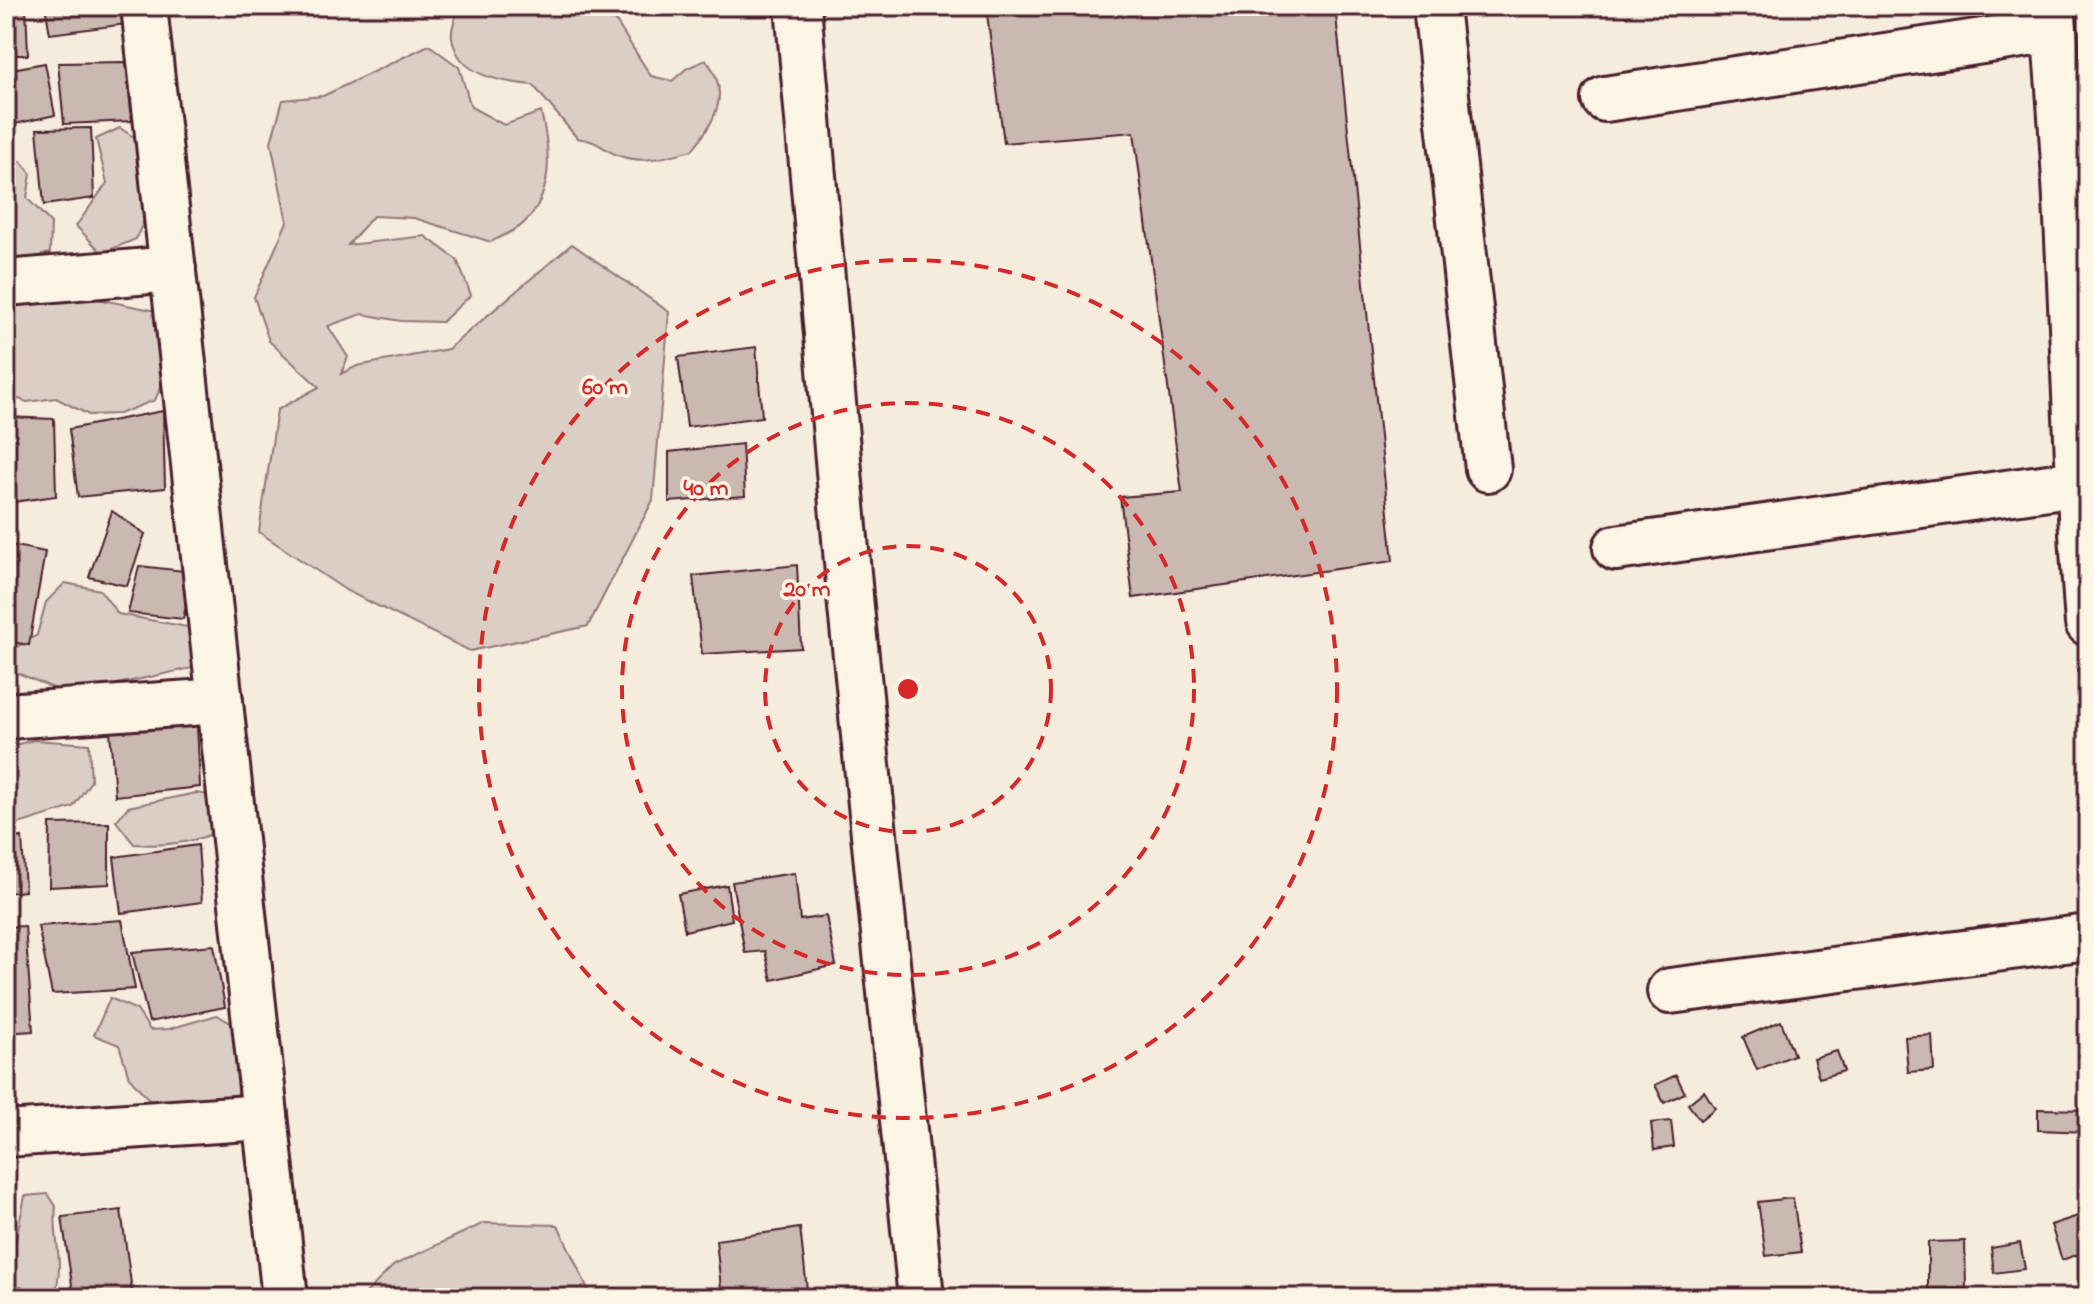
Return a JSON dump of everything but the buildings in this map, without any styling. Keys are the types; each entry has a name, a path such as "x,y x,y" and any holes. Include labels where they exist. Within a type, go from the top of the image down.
{"street":[{"path":"144,6 285,1298"},
{"path":"798,6 851,607 921,1298"},
{"path":"1436,6 1488,469"},
{"path":"1605,99 2053,18 2080,262 2077,483 2088,623"},
{"path":"6,283 173,269"},
{"path":"1616,548 2077,483"},
{"path":"6,716 220,701"},
{"path":"1670,991 2088,937"},
{"path":"6,1134 265,1117"}],"shaded area":[{"path":"459,6 573,6 581,11 602,9 617,23 651,76 672,81 687,68 706,60 714,72 719,95 708,129 692,150 654,159 626,158 596,143 577,138 533,85 483,75 463,61 452,34"},
{"path":"429,45 459,67 471,107 504,125 541,112 548,156 545,184 534,211 524,223 491,242 414,218 373,216 348,245 425,236 457,260 471,295 442,322 401,321 362,314 328,326 348,357 341,374 357,366 448,349 572,244 669,312 653,500 588,626 470,651 347,591 259,532 277,410 319,387 269,341 254,297 287,222 271,142 283,100 323,96"},
{"path":"120,128 143,143 149,208 136,239 102,253 76,226 107,183 96,139"},
{"path":"21,161 31,174 27,198 51,223 50,253 16,262 6,268 6,164"},
{"path":"72,294 162,312 170,367 155,400 119,414 89,415 56,398 27,402 6,395 6,304"},
{"path":"65,583 100,590 118,614 193,628 192,668 99,688 58,690 8,669 8,652 37,635 46,602"},
{"path":"34,740 89,744 91,781 73,807 6,828 6,747"},
{"path":"196,793 209,795 214,833 204,837 175,843 134,844 116,821 128,807"},
{"path":"110,998 137,1010 150,1030 169,1029 217,1015 241,1029 252,1045 235,1102 187,1106 151,1102 129,1077 119,1045 94,1035"},
{"path":"48,1194 56,1206 59,1272 54,1298 12,1298 6,1288 25,1196"},
{"path":"484,1223 558,1225 592,1298 361,1298 394,1265"}]}
